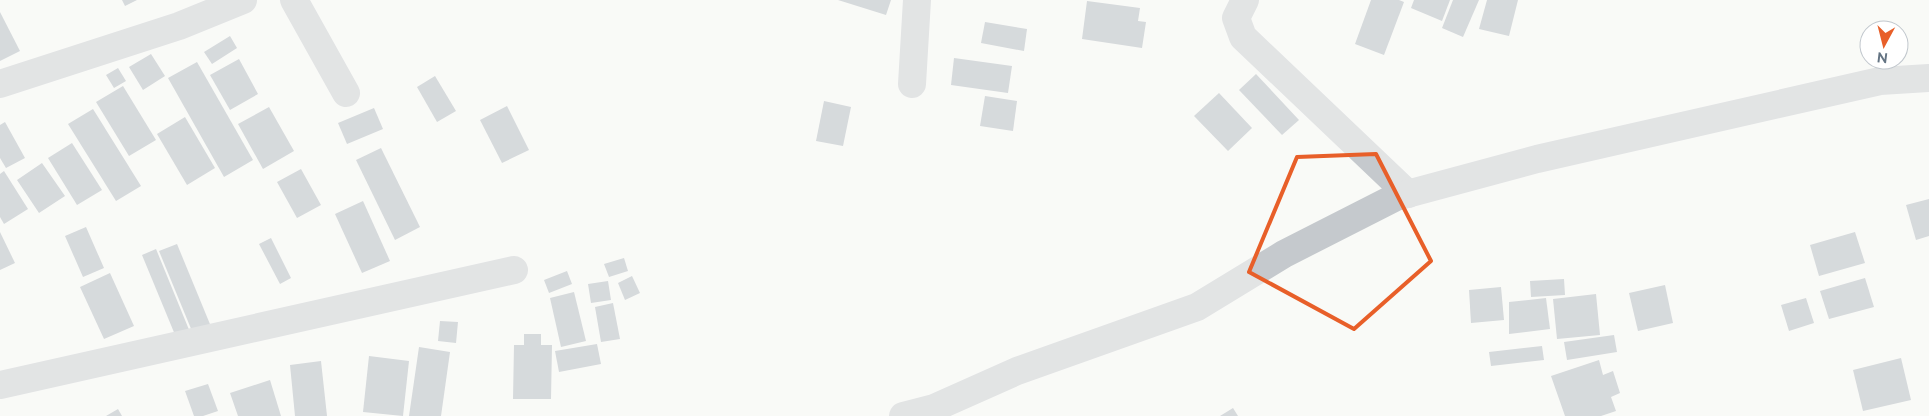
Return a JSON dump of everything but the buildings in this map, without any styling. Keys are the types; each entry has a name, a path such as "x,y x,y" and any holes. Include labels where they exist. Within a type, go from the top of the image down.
{"street":[{"path":"0,84 180,26 243,0"},
{"path":"294,0 346,93"},
{"path":"912,84 916,0"},
{"path":"1245,0 1236,18 1243,38 1408,194"},
{"path":"903,416 934,408 1017,371 1197,307 1284,254 1396,197 1537,159 1880,81 1929,78"},
{"path":"0,385 514,270"}],"highlighted area":[{"path":"1376,154 1431,261 1354,329 1249,272 1297,157"}]}
